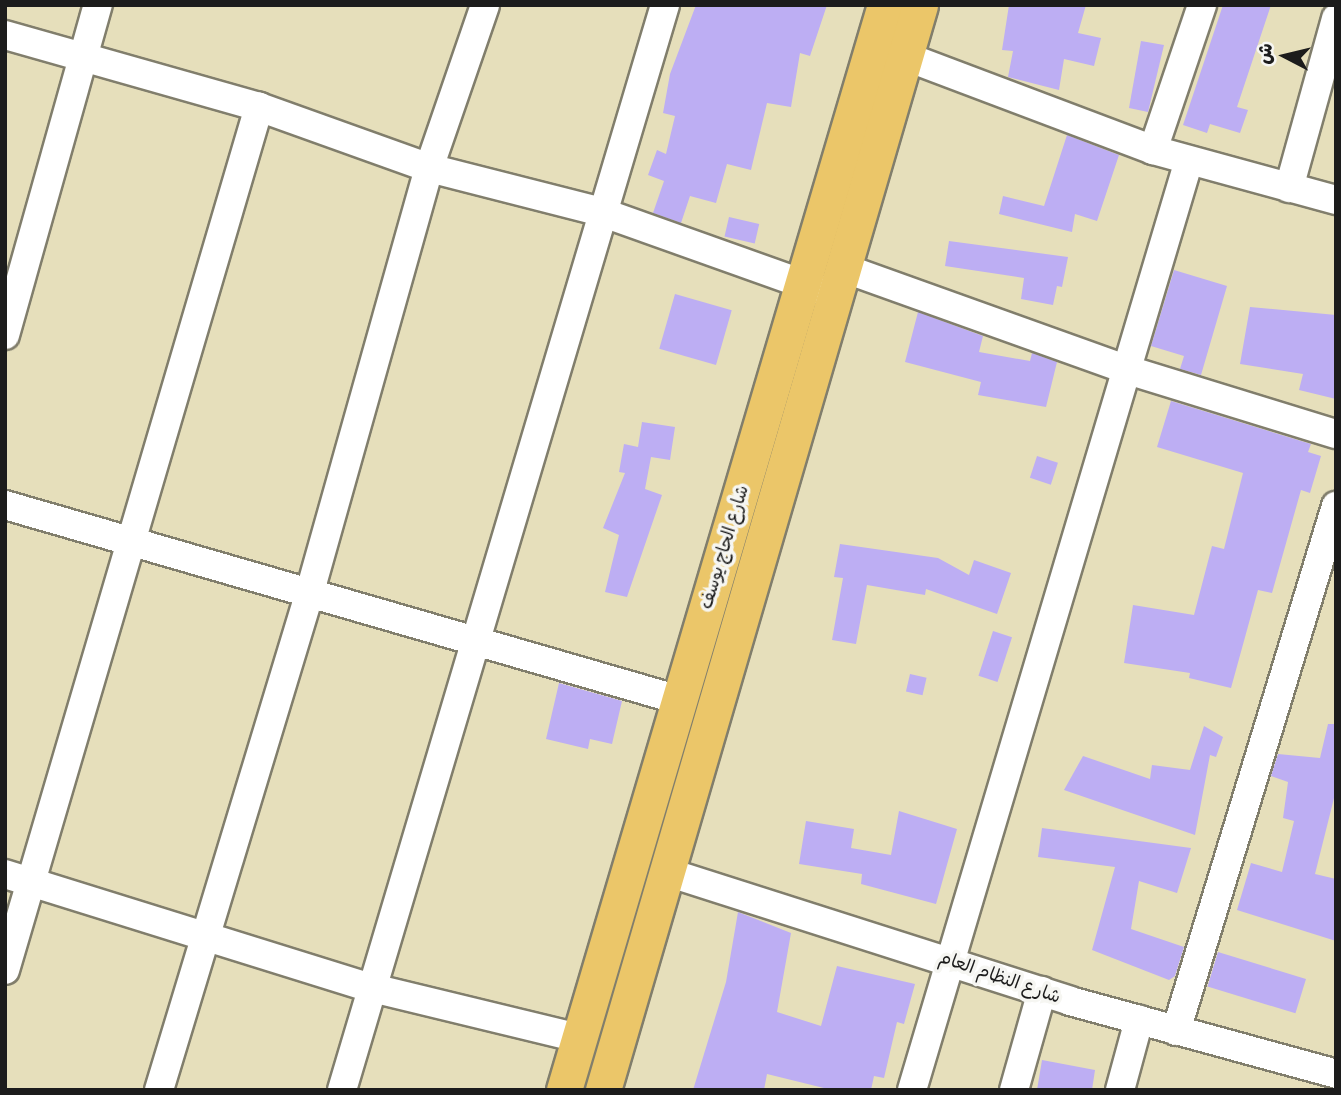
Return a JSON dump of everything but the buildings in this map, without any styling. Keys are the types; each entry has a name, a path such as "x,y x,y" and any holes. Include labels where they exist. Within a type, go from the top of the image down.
{"main road":[{"name":"شارع الحاج يوسف","path":"604,1090 667,872 829,283 873,45 885,5"},
{"name":"شارع الحاج يوسف","path":"564,1090 676,699 829,283 906,55 920,5"}],"street":[{"path":"5,335 81,54 99,5"},
{"path":"342,1090 601,212 665,5"},
{"path":"1153,150 1202,5"},
{"path":"159,1090 309,595 429,168 480,7"},
{"path":"1289,188 1336,18"},
{"path":"5,35 81,54 259,107 429,168 601,212 1336,434"},
{"path":"873,45 906,55 1153,150 1336,200"},
{"path":"5,970 18,878 130,541 259,107"},
{"path":"912,1090 1131,371 1189,160"},
{"path":"5,505 676,699"},
{"path":"1177,1031 1336,506"},
{"name":"شارع النظام العام","path":"667,872 952,960 1042,991 1336,1074"},
{"path":"18,878 372,988 579,1038"},
{"path":"1014,1090 1042,991"},
{"path":"1120,1090 1139,1020"}]}
